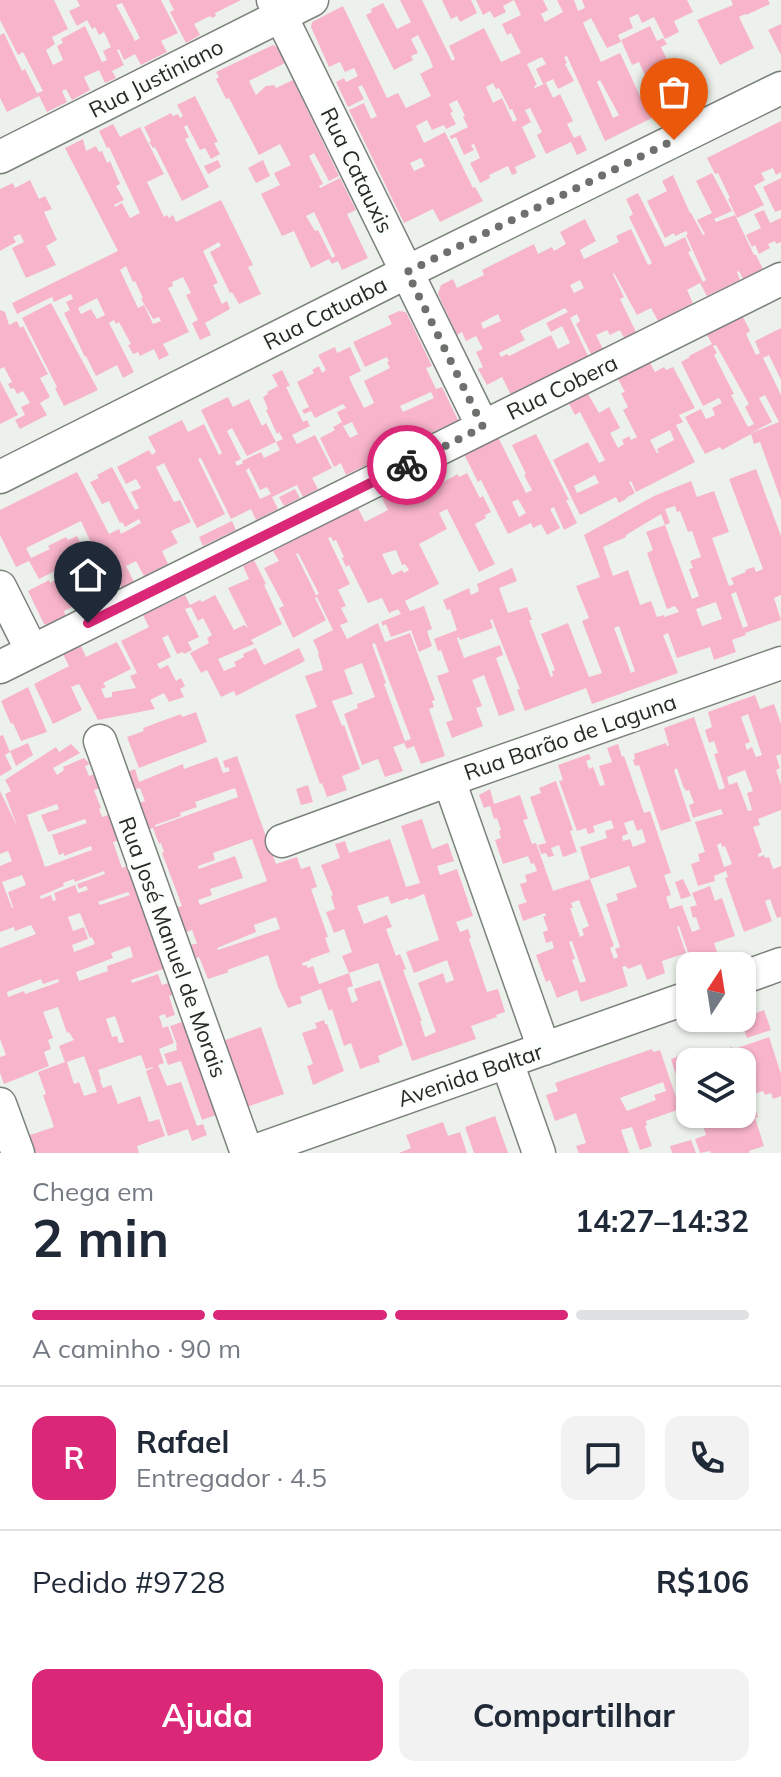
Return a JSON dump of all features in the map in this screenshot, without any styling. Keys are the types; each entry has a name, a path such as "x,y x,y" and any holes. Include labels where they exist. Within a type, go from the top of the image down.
{"street":[{"name":"Rua Justiniano","path":"0,157 276,8 312,0"},
{"name":"Rua Catauxis","path":"276,8 483,427"},
{"name":"Rua Catuaba","path":"0,477 781,88"},
{"name":"Rua Cobera","path":"0,667 781,279"},
{"path":"0,587 32,651"},
{"name":"Rua Barão de Laguna","path":"544,1049 449,780 781,663"},
{"name":"Rua José Manuel de Morais","path":"100,741 248,1153"},
{"path":"282,841 449,780"},
{"path":"756,973 781,964"},
{"name":"Avenida Baltar","path":"248,1153 676,1002"},
{"path":"507,1062 539,1153"},
{"path":"0,1104 18,1153"}],"building":[{"path":"0,0 54,0 68,29 52,37 55,44 46,50 53,65 63,60 57,46 63,43 61,39 85,26 102,62 107,60 103,51 111,47 104,32 99,35 87,20 77,26 69,11 80,6 77,0 161,0 178,33 161,41 167,52 141,65 135,54 124,60 117,50 124,65 112,71 116,78 105,83 99,70 84,77 90,90 72,100 66,89 62,91 67,102 47,112 39,96 7,112 0,98 0,35 4,33 22,71 25,69 37,93 43,91 23,52 18,55 0,20","holes":["122,3 140,38 135,41 116,5"]},
{"path":"169,0 241,0 215,13 216,16 194,24 200,35 186,43 170,12 174,10"},
{"path":"400,0 422,0 452,61 455,59 449,46 484,28 501,62 521,53 511,33 507,35 502,24 521,15 514,0 543,0 548,10 541,14 545,22 563,12 557,0 574,0 578,11 585,8 582,0 687,0 693,12 674,21 679,32 665,39 654,17 642,23 638,14 629,18 633,28 618,35 621,42 607,48 591,18 583,23 601,62 620,53 640,96 646,94 656,116 605,141 567,56 564,57 565,64 574,81 558,89 553,79 543,84 536,69 546,64 542,57 527,64 537,85 535,88 546,83 553,98 560,94 573,121 567,124 574,138 580,135 587,150 577,155 571,142 546,154 537,135 542,132 530,108 525,110 531,122 522,127 536,157 515,167 517,173 512,175 508,166 480,183 470,163 480,158 474,144 471,145 474,150 464,155 456,137 451,139 450,136 468,127 457,100 449,104 456,124 446,129 444,125 432,130 427,120 416,126 424,143 445,132 473,188 483,201 440,222 433,209 404,223 349,110 364,103 371,119 377,116 362,85 358,87 364,99 348,107 336,82 344,78 346,82 358,76 354,68 345,72 340,62 329,67 311,27 312,22 343,6 387,98 398,93 406,108 431,96 420,74 433,67 430,59 418,35 411,39 418,53 411,56 413,60 394,70 366,15 383,3 397,29 411,22","holes":["600,80 619,115 613,118 597,82","493,83 496,89 499,88 517,120 513,122 502,98 493,103 486,87","421,158 425,166 414,171 410,163"]},
{"path":"442,0 471,0 477,13 460,22 457,16 451,19"},
{"path":"476,0 514,0 503,6 506,12 494,18 490,11 483,15"},
{"path":"731,0 768,0 770,4 739,17 754,48 720,65 697,20 733,5"},
{"path":"781,24 781,55 768,30"},
{"path":"650,26 657,41 663,38 667,44 661,47 678,83 654,95 639,62 632,65 621,40"},
{"path":"273,45 278,48 285,63 249,81 256,95 266,86 274,85 276,88 293,80 339,176 329,181 314,153 309,156 323,184 319,186 340,178 356,210 347,214 368,258 342,270 338,261 332,264 329,259 311,268 294,231 282,236 261,194 280,185 274,173 291,165 280,144 259,155 229,98 226,99 216,79 219,77 216,72","holes":["314,212 335,256 332,258 318,230 315,231 306,216"]},
{"path":"195,96 218,142 214,143 220,154 211,159 205,148 200,150 187,125 184,127 189,137 185,139 209,187 182,201 155,147 149,142 144,127 171,113 173,116 178,114 180,118 183,116 177,105"},
{"path":"781,121 781,172 776,175 773,168 761,173 765,180 754,186 764,205 737,218 718,173 715,174 707,158"},
{"path":"113,124 120,137 140,127 164,174 147,182 164,217 173,215 176,222 221,200 253,265 248,267 261,294 239,304 230,293 210,252 221,246 219,242 203,251 218,283 213,285 222,304 227,301 230,309 205,323 211,335 200,340 192,323 198,320 186,295 191,293 183,277 172,282 173,286 168,288 189,332 163,344 169,355 159,360 154,349 140,356 138,352 133,354 119,322 116,324 114,320 109,323 134,372 123,378 117,365 96,376 64,313 70,310 66,302 73,299 71,294 54,302 52,297 17,314 12,303 118,251 65,148 83,139 86,151 96,146 99,152 102,151 107,163 110,161 120,184 116,186 124,200 115,207 122,203 130,218 140,213 99,131","holes":["126,266 153,319 159,317 161,321 153,324 144,305 138,308 120,270","97,298 105,315 97,319 91,309 81,314 78,308"]},
{"path":"218,160 221,167 208,174 204,166"},
{"path":"263,160 270,176 256,183 248,168"},
{"path":"712,173 732,211 714,219 716,222 735,215 763,269 743,279 739,271 740,280 707,296 700,283 687,290 693,303 658,321 651,308 637,315 614,273 624,297 620,299 636,332 624,338 620,330 610,335 607,330 596,335 603,349 591,354 576,324 580,321 577,314 570,318 588,356 511,395 502,377 487,385 478,369 483,367 476,352 483,349 476,336 466,341 462,332 457,335 438,294 441,285 453,279 457,288 484,275 482,270 534,244 538,254 552,247 554,251 566,244 560,232 585,219 596,241 580,250 584,259 619,242 616,236 631,229 648,265 652,263 629,217 633,214 626,199 638,193 665,247 685,237 691,251 688,252 703,282 706,280 686,231 665,238 647,201 667,191 662,181 673,175 703,235 697,220 712,213 696,181","holes":["580,280 584,288 574,293 570,285","565,308 568,312 546,323 551,332 562,326 570,343 558,349 551,335 501,357 499,353 525,340 520,331","498,314 501,321 483,329 481,323"]},
{"path":"781,178 781,210 775,212 763,187"},
{"path":"30,180 39,199 45,196 52,209 44,212 57,240 46,246 56,265 26,278 12,248 24,242 20,234 13,237 16,242 0,251 0,189 13,183 15,188"},
{"path":"764,210 770,223 781,218 781,242 768,244 770,248 759,254 746,235 761,228 754,214"},
{"path":"51,303 98,390 64,406 22,318"},
{"path":"0,310 5,312 9,325 17,321 20,328 23,326 48,374 40,378 50,397 40,403 47,415 20,429 15,420 25,415 21,407 30,403 23,391 17,394 14,388 11,389 8,384 12,382 4,367 0,369"},
{"path":"399,311 406,312 432,366 426,368 436,389 442,387 458,420 417,440 414,435 396,444 392,436 378,443 384,456 346,475 341,463 334,467 320,438 342,422 337,412 346,408 343,404 315,418 311,411 304,414 302,410 309,407 297,382 314,373 312,370 319,366 322,373 326,370 318,355 335,347 337,353 350,347 361,371 349,377 364,408 374,403 364,381 390,368 389,361 387,357 365,367 353,342 392,324 388,316","holes":["431,392 434,398 403,412 400,406","352,422 358,434 350,438 343,426"]},
{"path":"742,315 750,331 746,334 756,355 760,353 755,341 781,328 781,380 769,355 763,358 781,395 781,500 760,442 754,444 751,434 722,450 720,447 705,454 685,417 701,409 706,419 715,415 712,408 722,403 719,398 703,406 681,362 712,344 706,333","holes":["716,345 749,404 745,407 754,424 748,427 714,355 717,353 713,346","765,395 779,422 751,433 772,422 759,398"]},
{"path":"649,361 655,372 664,367 666,370 673,367 695,408 679,415 683,422 676,425 695,462 636,492 631,481 635,493 626,499 619,503 616,497 580,515 553,460 588,442 599,463 605,460 580,412 575,415 568,402 587,392 599,413 609,407 620,428 610,433 618,448 624,444 622,440 629,436 631,440 637,437 623,410 628,407 617,377","holes":["670,430 674,440 657,449 657,453 650,440","595,475 599,483 577,493 574,486"]},
{"path":"282,370 290,386 286,387 303,422 307,420 310,426 292,435 297,444 315,435 332,468 312,478 318,489 303,497 297,485 272,497 278,509 256,520 251,509 231,519 201,458 198,459 225,514 197,528 164,463 156,467 174,502 180,500 191,522 171,531 178,543 162,551 168,564 144,576 136,561 126,566 134,582 122,588 119,582 112,586 115,591 96,601 94,596 64,611 66,616 44,624 28,591 92,561 91,558 71,568 69,564 39,579 29,561 16,567 0,535 0,510 77,472 109,534 119,529 121,534 141,523 139,519 125,527 109,501 102,504 90,482 99,478 97,475 112,467 135,510 139,508 131,492 141,488 136,479 126,484 117,467 149,450 152,455 156,452 148,437 182,420 188,432 204,424 219,455 222,453 201,410 228,397 233,407 249,399 262,426 266,423 276,442 283,439 279,432 277,434 263,397 278,386 272,375","holes":["232,428 247,456 276,442 280,450 264,458 261,452 237,466 235,462 241,459 227,431","249,468 260,490 267,487 271,494 260,499 246,470","81,521 91,543 82,547 77,536 68,540 66,537 31,558 26,548"]},
{"path":"0,381 18,415 0,424"},
{"path":"536,434 577,523 564,530 554,507 550,509 560,528 547,535 541,524 533,528 531,523 508,534 464,454 498,437 526,493 532,490 512,445","holes":["518,499 526,513 519,517 512,502"]},
{"path":"756,469 781,536 781,595 774,598 781,620 732,640 736,652 714,660 710,647 677,658 668,633 663,635 678,673 592,704 586,688 525,711 517,690 520,689 492,619 493,628 460,640 457,638 464,658 500,645 503,655 496,658 515,710 499,716 484,675 472,680 482,706 476,708 483,726 452,738 446,722 453,720 437,676 449,672 434,639 457,630 450,609 447,610 443,600 469,588 471,595 479,591 477,584 512,568 517,581 499,588 508,613 527,607 551,677 555,670 541,634 568,623 589,677 602,673 582,621 589,618 576,586 600,577 584,535 654,496 691,481 697,497 714,491 729,532 712,538 729,586 734,584 731,578 745,570 754,567 756,572 763,569 729,479","holes":["675,506 688,532 692,531 701,557 690,561 693,568 689,569 699,596 692,599 665,525 670,523 665,509","661,514 665,525 646,532 653,550 647,553 667,609 675,606 679,612 664,617 657,617 651,601 640,605 628,570 613,576 603,547 626,537","736,592 748,626 743,628 731,594","716,602 722,619 702,626 696,609","619,626 635,671 631,673 614,628"]},
{"path":"467,473 491,512 475,524 495,564 479,572 447,509 439,513 447,529 419,544 439,584 405,601 410,611 424,606 432,629 427,631 432,646 419,652 411,630 391,637 386,624 383,626 381,622 401,614 398,609 389,613 382,598 368,603 349,565 346,567 336,540 328,538 350,584 338,590 346,606 341,608 348,622 340,625 347,639 378,623 385,642 410,633 435,700 432,701 434,707 429,709 445,756 421,764 414,746 407,749 404,743 393,747 403,771 385,777 378,759 362,765 344,714 358,708 357,704 375,697 362,663 344,670 353,694 332,701 360,769 342,776 347,790 327,797 295,715 317,707 305,676 323,670 313,640 333,630 317,597 326,620 293,638 279,608 284,606 264,568 279,561 273,551 358,508 365,522 388,510 381,496 393,490 400,505 458,474 459,477","holes":["396,550 402,565 405,564 409,570 392,575 382,554","298,553 319,594 316,595","375,643 411,739 405,741 372,644"]},
{"path":"295,489 300,498 284,506 279,497"},
{"path":"232,521 236,530 203,546 199,537"},
{"path":"254,560 282,624 251,640 254,644 218,659 224,671 236,666 234,662 256,648 264,665 299,648 305,661 236,696 234,691 221,697 207,670 201,673 190,653 209,643 207,638 212,635 203,618 198,621 190,605 215,595 234,630 244,625 248,628 228,588 249,579 243,566"},
{"path":"185,595 191,607 185,609 199,637 188,642 192,650 184,654 177,654 168,635 162,638 171,657 157,664 160,669 168,665 176,681 181,678 185,686 180,689 184,697 169,702 164,693 150,700 155,709 98,720 79,684 71,687 82,710 53,724 34,684 69,666 63,654 81,646 86,657 117,642 131,669 103,683 106,687 101,689 105,698 112,697 112,692 136,688 130,676 137,673 121,641 149,627 143,615"},
{"path":"28,687 47,732 21,741 1,701"},
{"path":"755,695 760,709 774,704 781,724 781,754 776,756 780,768 776,770 781,785 781,810 758,819 760,825 753,827 762,852 758,854 759,857 769,857 773,869 781,866 781,917 777,918 770,899 765,901 772,921 744,932 725,878 728,877 726,871 714,876 715,881 698,886 691,864 700,861 698,854 705,852 695,822 723,814 721,809 693,818 689,805 694,803 689,790 686,791 683,786 677,768 674,770 691,821 661,831 639,765 635,766 633,760 634,754 666,743 669,745 664,728 694,717 719,790 725,788 714,754 718,753 714,741 709,743 705,730 712,727 708,712","holes":["748,714 762,755 756,757 752,747 747,750 745,744 750,742 741,717","745,770 753,791 747,793 752,810 748,811 737,782 729,785 727,777","721,843 722,847 725,846 732,864 724,867 717,845"]},
{"path":"196,712 207,742 139,768 127,737 181,714 182,717"},
{"path":"3,735 10,752 5,755 12,769 0,776 0,736"},
{"path":"28,743 33,755 16,766 10,751"},
{"path":"71,744 80,753 53,768 57,775 64,770 63,767 84,758 90,764 85,766 89,776 95,774 101,788 94,790 102,817 117,812 126,838 113,842 122,868 135,863 172,966 131,980 132,983 158,974 162,985 177,980 181,992 169,996 175,1015 166,1018 165,1014 159,1016 163,1028 168,1026 174,1043 159,1049 164,1063 158,1065 167,1086 181,1082 197,1126 203,1124 207,1135 192,1141 188,1129 168,1136 146,1071 153,1067 146,1069 141,1055 98,1070 100,1080 103,1088 111,1085 118,1104 140,1096 149,1122 159,1119 165,1136 137,1146 139,1153 30,1153 24,1137 54,1127 38,1072 65,1062 59,1046 74,1040 67,1033 58,1007 43,1012 53,1038 48,1040 51,1049 44,1052 49,1066 4,1084 0,1073 0,1057 6,1055 0,1039 0,948 36,934 31,925 0,932 0,866 12,861 8,851 0,854 0,791 17,826 5,794 11,791 5,780 56,747 59,752","holes":["57,804 59,809 41,815 48,832 85,819 87,823 52,835 59,855 91,846 92,850 45,867 27,815","104,871 105,874 77,884 79,889 86,886 88,890 78,893 75,885 54,893 56,900 53,901 51,895 41,899 40,896 74,879 75,882","22,875 26,885 8,892 12,908 2,882","128,892 130,895 100,905 98,902","80,913 95,944 74,952 72,945 88,939 84,927 73,931 68,917","130,946 133,957 107,966 108,971 79,981 76,972 113,958 111,953","41,979 43,984 58,979 59,982 8,997 7,992","115,1016 124,1042 119,1043 117,1036 112,1037 106,1019","84,1056 97,1092 84,1096 79,1082 74,1084 67,1062"]},
{"path":"618,744 644,813 650,811 671,873 664,875 671,895 666,897 670,909 682,905 692,932 700,929 690,907 697,905 692,893 710,886 715,901 722,898 735,936 714,943 717,952 688,952 679,926 686,952 676,952 676,956 662,961 665,973 647,980 641,964 628,969 626,966 622,967 628,986 581,1002 577,990 557,998 550,980 546,982 536,955 554,948 552,941 546,943 543,932 548,930 543,916 546,916 545,913 523,921 518,905 527,902 520,884 527,882 525,875 537,871 534,863 531,864 528,856 503,864 495,840 501,838 497,818 494,819 490,806 484,808 479,795 490,789 494,804 520,795 528,819 523,820 532,844 536,843 553,891 590,879 580,847 607,838 605,831 614,828 611,820 593,826 595,832 588,834 586,828 577,831 559,781 563,780 558,765 589,754 591,759 586,761 589,769 593,767 600,786 605,785 599,766 612,762 607,748","holes":["633,820 637,831 642,829 646,842 633,847 630,839 623,841 622,836 628,834 624,823","629,866 637,887 616,894 618,900 606,904 620,947 615,949 618,957 614,959 610,948 614,946 590,879","579,900 589,926 582,929 584,935 580,937 570,908 573,908 571,903","572,941 586,981 580,983 572,960 575,959 569,942"]},
{"path":"237,756 276,864 297,857 301,869 310,866 317,887 311,889 328,937 325,938 330,952 302,963 303,966 313,966 319,984 349,973 353,986 347,988 352,1003 358,1000 354,989 380,980 403,1045 378,1056 380,1062 360,1069 351,1043 344,1046 332,1009 329,1011 321,989 300,997 302,1003 288,1008 268,955 208,979 199,957 187,961 181,945 197,944 192,930 178,935 169,910 182,906 161,843 153,828 141,832 132,805 145,801 140,788 127,792 123,774 135,769 139,782 183,764 184,769 217,757 223,773 230,771 223,761","holes":["235,788 238,797 155,827 197,807 195,802","252,839 267,881 200,905 198,900 212,895 210,889 243,878 235,856 199,869 198,866 215,860 213,853","276,917 280,929 218,950 256,932 254,925"]},
{"path":"556,781 573,830 570,831 577,852 563,857 559,845 551,848 554,856 548,857 546,853 541,854 538,845 546,843 530,797 541,793 539,788"},
{"path":"308,785 313,802 301,805 296,789"},
{"path":"422,819 432,849 448,843 454,861 437,866 440,875 457,869 473,916 456,922 460,932 468,929 487,992 498,989 505,1012 471,1026 476,1039 412,1061 378,963 349,973 342,956 352,952 344,929 334,933 326,912 335,909 321,865 340,858 335,844 345,841 349,853 390,839 406,887 420,883 401,826","holes":["424,894 439,940 406,952 414,973 447,960 454,980 446,983 443,973 418,983 436,1032 425,1037 403,970 406,969 400,954 396,956 386,929 392,927 387,915 364,924 357,906 388,896 391,904"]},
{"path":"683,879 691,896 681,899 675,882"},
{"path":"764,1010 771,1030 747,1038 745,1032 756,1032 756,1013"},
{"path":"191,1019 224,1112 202,1120 181,1061 168,1065 164,1054 177,1050 170,1026"},
{"path":"324,1020 344,1071 313,1085 307,1066 313,1064 302,1033 317,1028 315,1023"},
{"path":"261,1027 284,1094 247,1107 223,1041"},
{"path":"769,1037 781,1074 781,1096 773,1099 771,1093 756,1093 756,1048 738,1048"},
{"path":"652,1049 653,1052 660,1050 676,1097 676,1110 646,1121 652,1146 640,1150 632,1127 621,1130 629,1153 579,1153 576,1146 586,1143 576,1113 555,1121 546,1095 558,1091 555,1083","holes":["663,1082 666,1091 654,1095 656,1100 627,1111 620,1098"]},
{"path":"676,1057 676,1075 671,1059"},
{"path":"495,1116 508,1153 474,1153 465,1127"},
{"path":"756,1121 764,1146 749,1153 700,1153 695,1139 706,1135 704,1128 756,1128"},
{"path":"443,1122 448,1136 460,1132 467,1153 399,1153 411,1148 406,1135"},
{"path":"691,1140 696,1153 672,1153 670,1146"}],"way so far":[{"path":"407,465 483,427 407,272 674,140"}],"route":[{"path":"88,623 407,465"}]}
